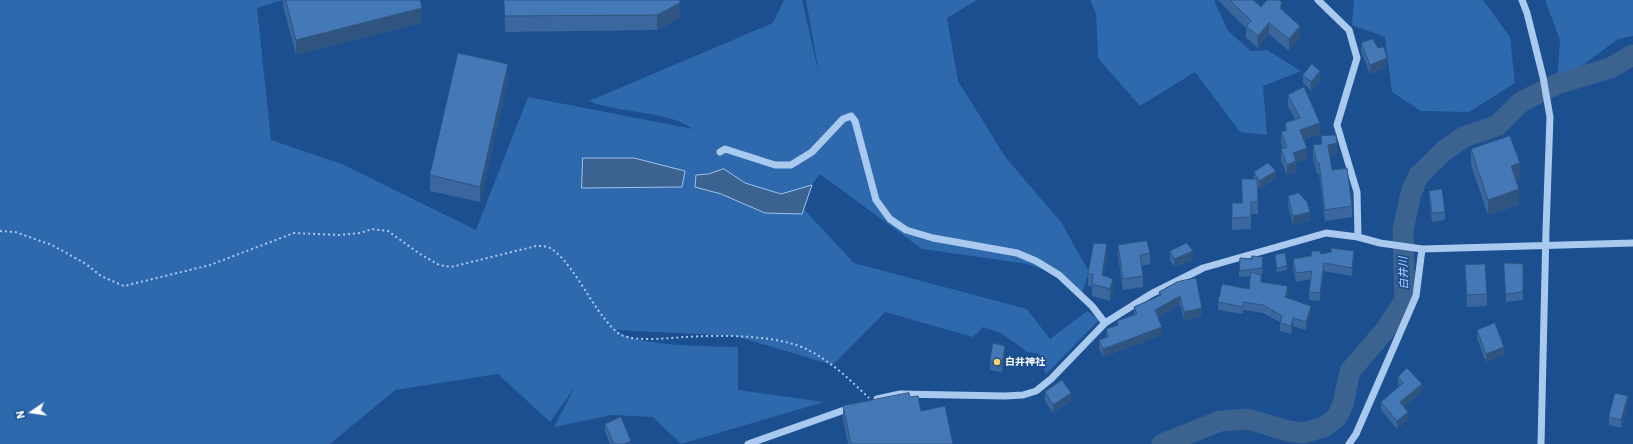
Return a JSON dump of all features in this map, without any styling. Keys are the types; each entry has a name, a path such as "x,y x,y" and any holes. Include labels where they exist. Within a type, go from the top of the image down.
{"street":[{"path":"1318,0 1349,30 1357,58 1337,125 1357,192 1358,237"},
{"path":"1522,0 1527,13 1543,77 1550,117 1541,444"},
{"path":"720,152 725,149 775,165 791,166 812,152 843,119 851,116 855,121 876,200 890,219 906,230 932,238 1017,253 1036,260 1060,275 1092,306 1105,324"},
{"path":"872,400 900,394 1005,396 1023,395 1036,391 1051,379 1105,324 1151,294 1203,268 1326,233 1358,237 1422,249 1633,244"},
{"path":"1349,444 1356,434 1416,296 1422,249"},
{"path":"748,444 857,406"}],"path":[{"path":"0,231 15,232 52,245 86,264 101,276 124,286 210,265 294,233 339,235 360,233 372,229 388,231 432,262 451,267 536,246 546,246 555,252 569,268 613,330 622,335 651,339 724,335 780,341 809,350 837,368 872,400"}],"shaded area":[{"path":"0,0 283,0 257,8 271,140 342,164 476,230 528,97 693,129 670,118 615,108 589,101 773,23 784,0 802,0 820,79 806,0 977,0 947,18 958,81 1006,158 1061,222 1089,272 1082,293 1059,275 1028,264 922,249 820,174 798,203 854,263 1027,309 1050,339 1087,311 1099,320 1046,374 1039,354 1027,352 1001,333 983,327 973,337 885,312 833,365 735,336 617,330 625,336 655,343 738,347 738,390 824,402 681,444 653,417 612,415 554,427 575,387 550,422 498,374 395,390 330,444 0,444"},
{"path":"1090,0 1214,0 1228,31 1251,51 1267,50 1301,71 1263,86 1267,135 1240,132 1195,72 1140,106 1098,58 1096,13"},
{"path":"1354,0 1483,0 1510,37 1515,83 1469,112 1421,111 1392,92 1385,37 1352,25"},
{"path":"1545,0 1633,0 1633,36 1618,39 1557,84 1560,40"},
{"path":"583,158 634,158 685,171 682,187 582,188"},
{"path":"724,169 745,183 781,194 812,185 802,214 765,213 721,194 695,187 696,175 708,174"}],"building":[{"path":"286,0 420,0 422,8 296,40"},
{"path":"504,0 680,0 680,3 657,15 505,16"},
{"path":"1230,0 1253,0 1261,7 1267,0 1279,0 1282,2 1280,8 1300,26 1289,39 1269,23 1258,36 1246,26 1251,21"},
{"path":"1373,39 1378,48 1384,47 1387,58 1370,65 1361,43"},
{"path":"458,53 508,64 480,187 430,175"},
{"path":"1312,64 1320,71 1311,82 1303,75"},
{"path":"1304,87 1320,123 1300,130 1307,148 1293,153 1296,161 1287,165 1281,149 1287,147 1281,132 1287,130 1285,123 1300,118 1288,95"},
{"path":"1336,135 1337,143 1328,145 1332,170 1347,168 1352,206 1325,210 1319,163 1317,163 1313,145 1322,144 1321,136"},
{"path":"1510,136 1520,163 1511,166 1519,189 1488,200 1471,149"},
{"path":"1268,163 1276,171 1259,181 1254,172"},
{"path":"1242,179 1257,179 1258,202 1251,202 1251,217 1232,218 1232,203 1242,203"},
{"path":"1442,189 1445,212 1432,213 1429,191"},
{"path":"1299,193 1307,202 1310,212 1293,216 1288,196"},
{"path":"1147,241 1150,253 1140,255 1143,276 1123,279 1118,245"},
{"path":"1094,243 1107,244 1102,275 1113,279 1110,289 1092,284 1093,274 1088,274"},
{"path":"1187,243 1193,251 1174,259 1170,251"},
{"path":"1331,248 1354,251 1352,268 1324,263 1320,293 1309,292 1312,271 1296,273 1293,259 1311,256 1312,251 1320,251 1321,254 1331,252"},
{"path":"1285,253 1287,266 1277,268 1275,255"},
{"path":"1252,256 1263,257 1262,268 1239,271 1240,258 1252,259"},
{"path":"1504,263 1523,264 1523,292 1506,294"},
{"path":"1485,264 1487,294 1467,295 1465,265"},
{"path":"1251,272 1261,275 1261,282 1288,286 1285,297 1311,306 1306,322 1293,318 1291,326 1280,323 1282,316 1263,305 1243,302 1243,307 1218,302 1222,284 1249,289"},
{"path":"1196,278 1202,308 1184,312 1180,296 1155,310 1162,327 1103,349 1099,340 1108,337 1106,329 1118,325 1117,321 1137,314 1134,307 1161,295 1159,292 1177,282"},
{"path":"1495,323 1504,347 1486,354 1477,330"},
{"path":"993,343 1005,346 1002,364 990,362"},
{"path":"1407,368 1422,384 1400,402 1408,412 1397,421 1381,402 1403,383 1398,377"},
{"path":"1062,380 1071,393 1053,405 1045,392"},
{"path":"909,393 910,397 918,396 921,411 945,406 953,444 851,444 843,406"},
{"path":"1615,393 1628,396 1621,420 1609,417"},
{"path":"621,417 631,441 624,444 614,444 605,424"}],"waterway":[{"name":"白井川","path":"1162,444 1220,421 1248,419 1288,431 1303,433 1324,427 1337,417 1343,404 1350,371 1387,328 1405,300 1403,230 1411,193 1419,175 1445,150 1464,137 1498,125 1521,102 1557,84 1610,68 1633,55"}],"place":[{"name":"白井神社","path":"997,362"}]}
